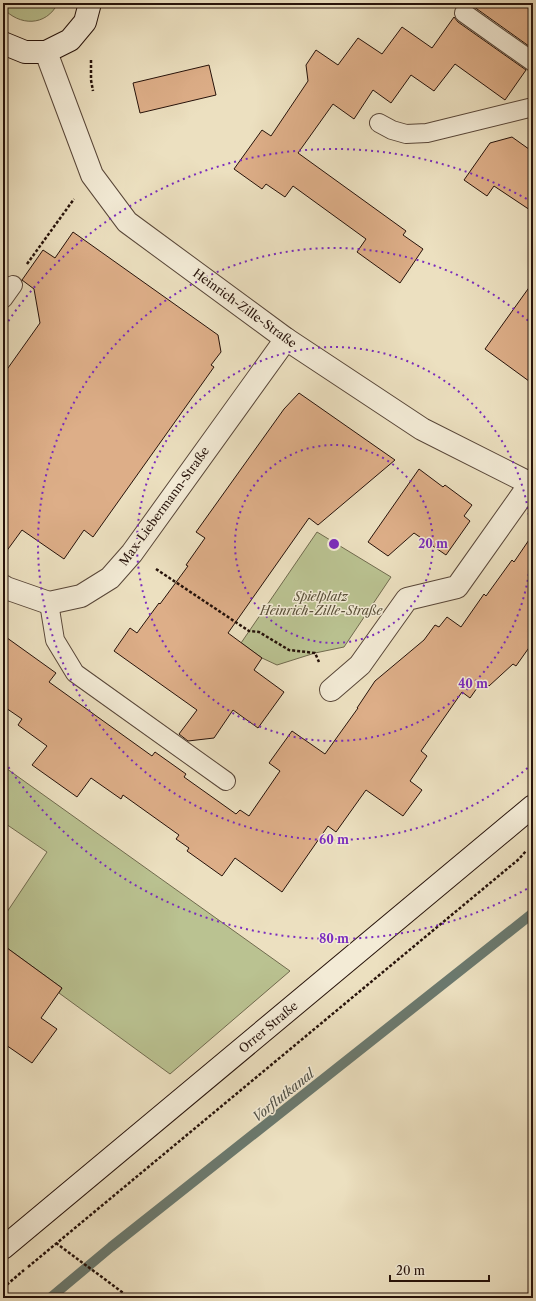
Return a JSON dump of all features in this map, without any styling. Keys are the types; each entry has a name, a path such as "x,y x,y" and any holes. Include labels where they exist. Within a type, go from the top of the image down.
{"street":[{"path":"3,43 25,52 46,52 70,40 85,22 90,3"},
{"name":"Heinrich-Zille-Straße","path":"46,52 92,175 127,222 286,339 422,429 532,485 457,587 407,599 360,665 331,690"},
{"name":"Max-Liebermann-Straße","path":"49,603 81,596 110,578 132,553 286,339"},
{"path":"3,586 49,603"},
{"name":"Orrer Straße","path":"3,1248 533,806"}],"lane":[{"path":"464,13 533,62"},
{"path":"379,123 392,130 406,134 427,133 533,107"},
{"path":"49,603 55,640 75,673 226,781"}],"path":[{"path":"91,56 91,80 94,94"},
{"path":"8,292 92,175"},
{"path":"132,553 249,632 259,632 289,650 314,653 331,690"},
{"path":"3,1288 513,864 528,849"},
{"path":"69,1252 130,1298"}],"green space":[{"path":"3,3 58,3 53,11 40,20 24,21 9,14 3,8"},
{"name":"Spielplatz Heinrich-Zille-Straße","path":"317,532 391,577 344,647 315,653 277,665 262,658 241,643"},
{"path":"3,766 290,971 170,1074 59,993 62,988 3,945 3,918 47,852 3,822"}],"building":[{"path":"466,3 533,3 533,49 470,4"},
{"path":"454,17 458,22 526,70 505,100 455,64 434,91 411,75 391,103 373,90 354,119 333,104 298,153 406,231 403,235 423,249 400,283 357,252 366,239 293,186 285,197 266,184 262,189 234,169 262,130 271,136 308,81 306,65 316,50 338,65 358,38 382,54 402,27 432,48"},
{"path":"209,65 216,95 140,113 133,83"},
{"path":"512,137 533,152 533,212 494,186 487,196 464,180 490,143"},
{"path":"73,232 218,335 221,352 211,365 214,367 93,537 84,530 64,559 22,530 3,556 3,375 40,323 34,289 22,280 43,250 55,258"},
{"path":"533,282 533,384 485,349"},
{"path":"299,393 395,460 318,525 309,518 228,633 262,658 254,670 284,692 258,728 233,710 214,738 188,741 179,734 197,710 114,651 130,628 137,633 188,566 186,565 205,538 196,532 284,409"},
{"path":"419,469 443,487 445,485 472,505 464,516 470,521 446,555 414,533 388,556 368,542"},
{"path":"533,534 533,642 516,666 513,664 489,686 482,681 470,698 462,692 421,751 427,756 410,781 422,790 403,816 366,790 336,832 328,826 282,892 235,858 222,876 187,851 189,848 176,839 179,835 123,795 121,799 91,778 77,797 32,765 47,746 18,725 22,719 3,706 3,635 56,673 49,682 152,756 155,752 186,774 184,777 236,814 240,810 249,816 280,771 269,763 292,731 325,754 358,708 375,681 424,640 435,625 439,627 447,617 461,627 484,594 486,596 512,560 514,562"},
{"path":"3,945 62,988 41,1018 57,1029 32,1063 3,1043"}],"waterway":[{"name":"Vorflutkanal","path":"50,1298 111,1247 533,913"}]}
